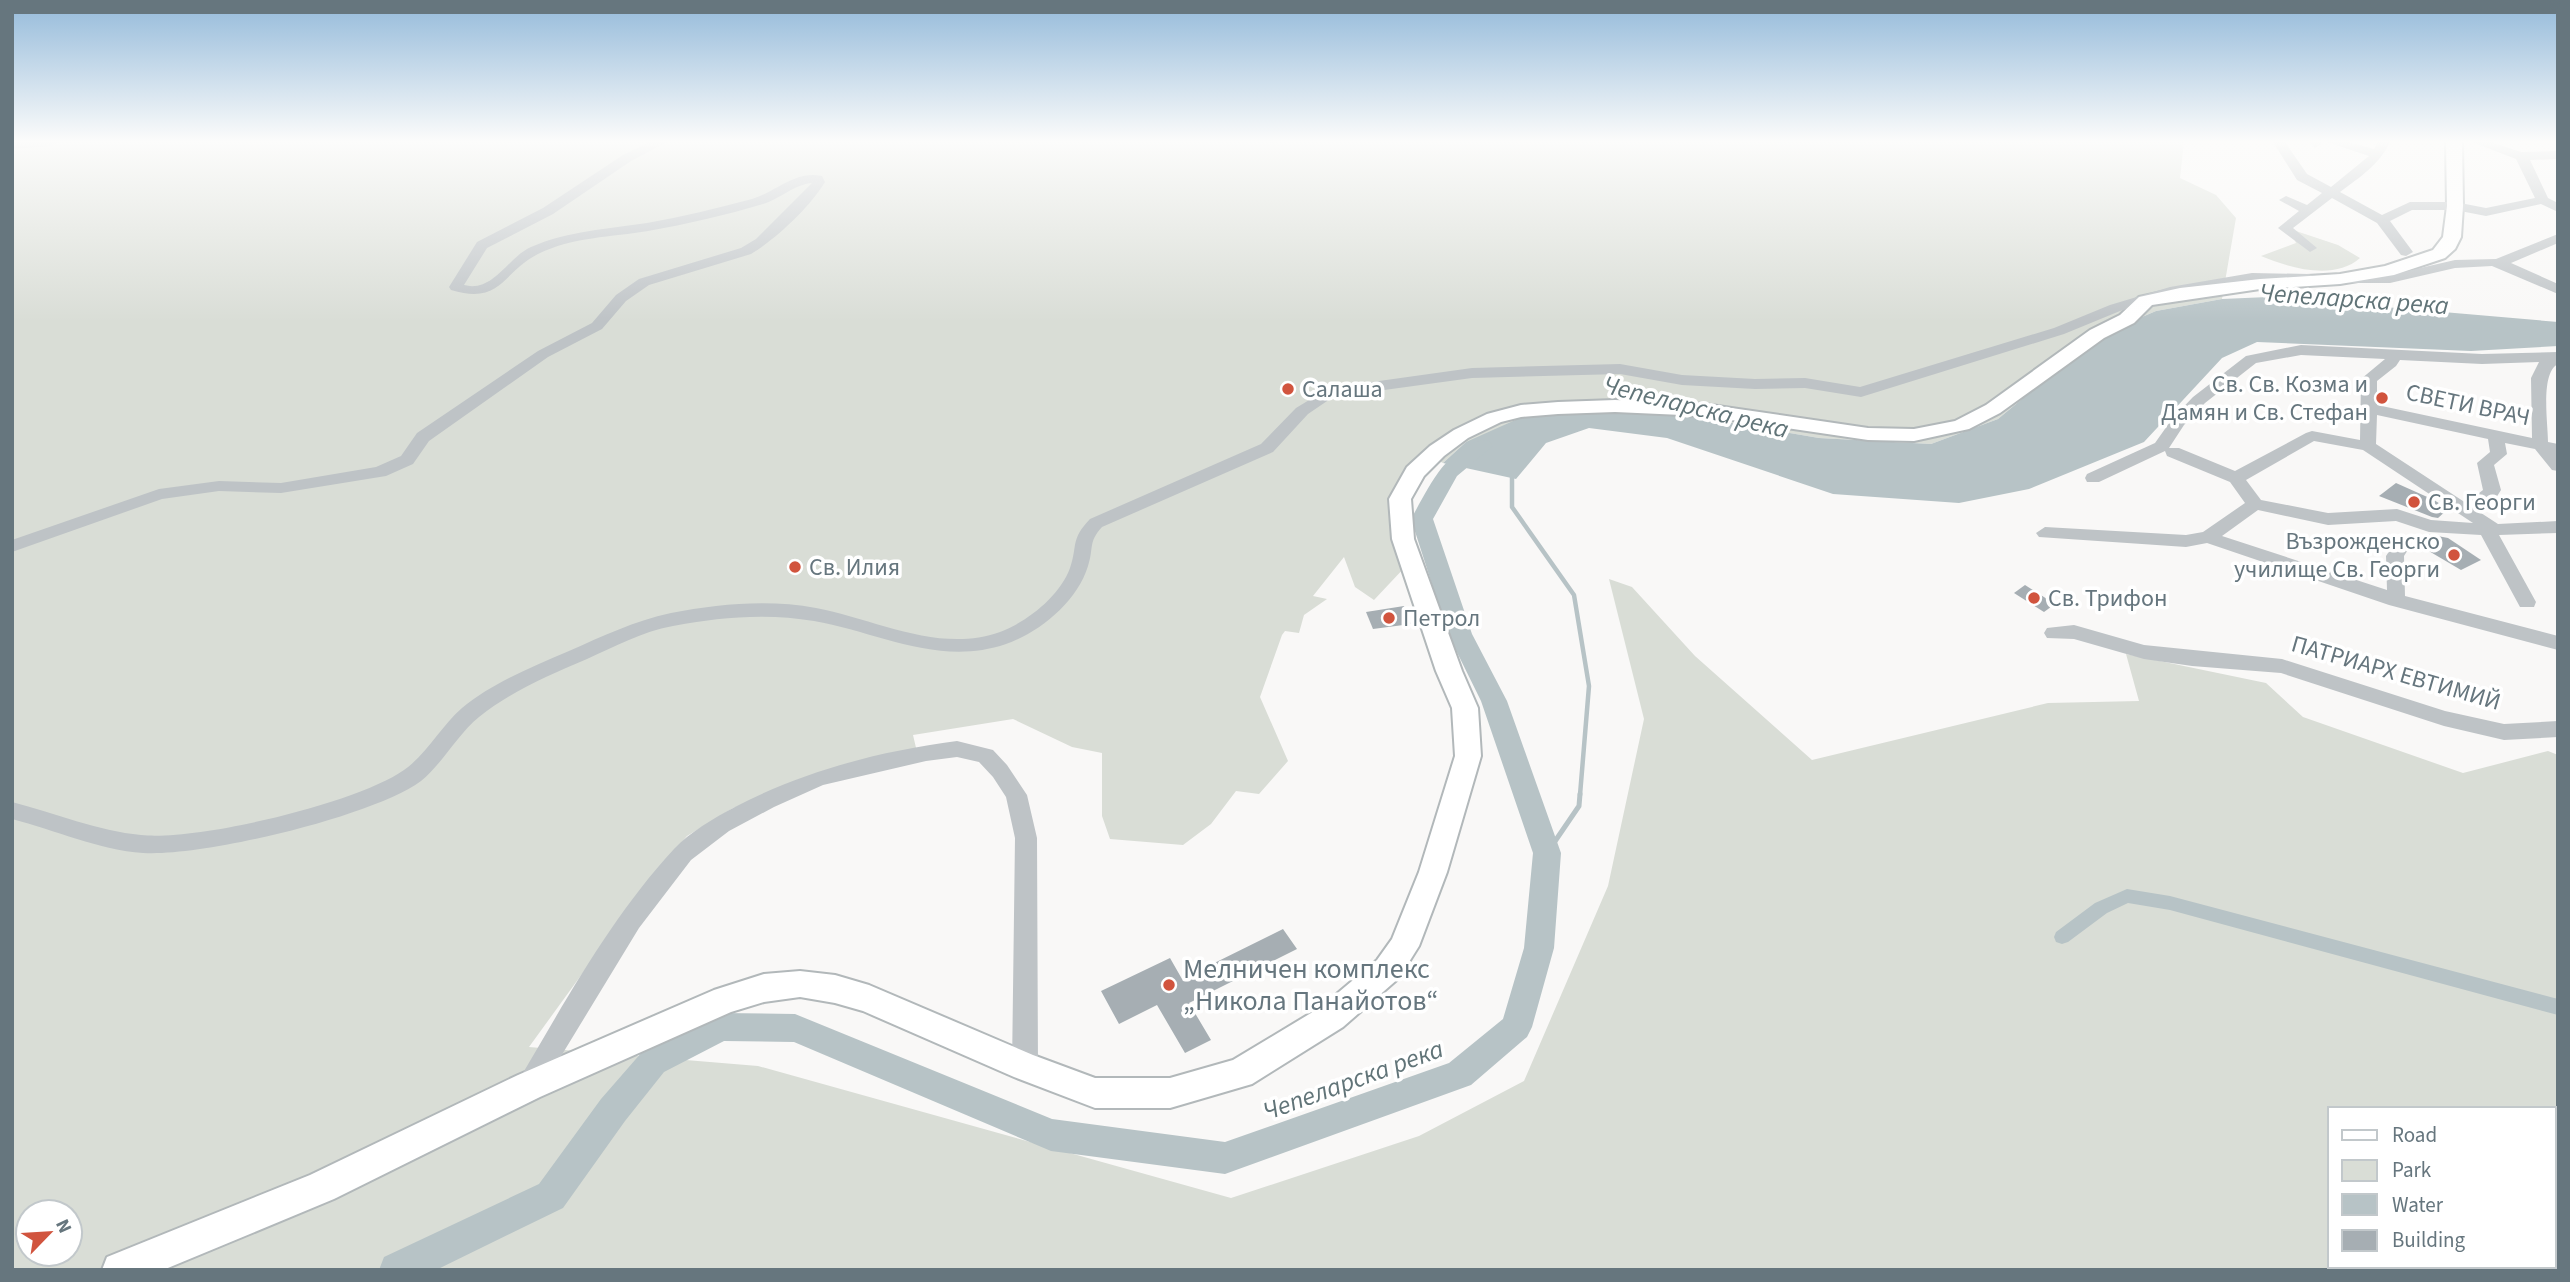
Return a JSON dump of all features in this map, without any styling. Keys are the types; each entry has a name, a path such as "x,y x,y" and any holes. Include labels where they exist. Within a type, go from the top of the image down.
{"main road":[{"path":"120,1270 322,1187 529,1086 724,1000 764,988 800,984 835,989 869,999 1025,1067 1095,1093 1170,1093 1241,1073 1332,1017 1388,969 1404,946 1433,872 1468,756 1465,708 1406,551 1400,499 1415,472 1461,434 1494,418 1521,411 1615,406 1704,410 1868,434 1938,432 1962,425 1993,409 2080,344 2127,319 2146,301 2260,284 2340,279 2388,271 2440,254 2449,245 2452,237 2455,202"}],"street":[{"path":"562,202 482,245 456,287 463,290 496,284 524,256 562,242 677,222 757,202"},
{"path":"12,546 159,494 219,486 281,488 380,472 407,460 423,437 543,354 597,326 621,298 644,282 726,258 761,242 802,202"},
{"path":"2290,202 2307,210"},
{"path":"2310,248 2286,228 2318,202"},
{"path":"2351,202 2382,220 2406,252"},
{"path":"2382,220 2410,206 2455,206 2486,212 2534,202"},
{"path":"12,810 82,832 146,844 221,836 345,807 412,776 458,724 508,686 633,630 729,611 792,611 838,620 923,644 955,646 999,639 1034,624 1061,594 1079,568 1082,537 1096,523 1267,448 1308,406 1329,393 1472,373 1620,369 1682,380 1755,384 1805,383 1861,392 2059,331 2115,308 2175,290 2252,277 2390,279 2455,264 2498,263 2558,238"},
{"path":"2498,263 2558,290"},
{"path":"2093,478 2161,447 2178,422 2199,400 2251,359 2301,350 2482,359 2556,358"},
{"path":"2368,446 2369,379 2391,363 2394,354"},
{"path":"2556,358 2545,365 2539,378 2540,445 2558,466"},
{"path":"2539,378 2558,383"},
{"name":"СВЕТИ ВРАЧ","path":"2367,408 2558,449"},
{"path":"2468,509 2488,497 2492,490 2485,463 2499,454 2496,435"},
{"path":"2236,478 2312,436 2368,446 2468,509 2491,529 2527,602"},
{"path":"2173,452 2236,478 2255,504 2328,519 2397,515 2429,526 2491,529 2558,527"},
{"path":"2045,533 2186,541 2208,537 2255,504"},
{"path":"2208,537 2396,600 2558,643"},
{"path":"2396,600 2395,556 2400,548"},
{"name":"ПАТРИАРХ ЕВТИМИЙ","path":"2054,633 2074,632 2144,652 2192,659 2282,666 2444,718 2504,732 2558,729"},
{"path":"529,1086 631,921 683,854 732,819 765,801 819,778 926,753 957,749 985,756 1000,771 1016,795 1026,838 1025,1067"}],"green space":[{"path":"12,202 2222,202 2236,218 2222,299 2156,311 2098,336 1998,419 1931,444 1819,438 1662,411 1466,442 1443,463 1425,454 1403,482 1406,566 1374,600 1355,587 1344,557 1313,596 1327,599 1304,615 1299,633 1285,631 1282,635 1260,697 1288,761 1259,794 1236,791 1211,824 1183,845 1110,839 1102,816 1102,753 1072,747 1013,719 913,735 917,752 733,808 687,836 648,883 529,1047 758,1066 1231,1198 1419,1136 1524,1081 1608,886 1644,719 1609,579 1632,587 1695,656 1812,760 2048,703 2139,701 2126,654 2266,683 2303,717 2463,773 2548,751 2558,755 2558,1270 12,1270"},
{"path":"2296,231 2338,245 2360,258 2349,265 2325,271 2285,265 2261,256 2296,243 2291,232"}],"water":[{"path":"2268,297 2558,322 2558,346 2471,351 2257,342 2222,358 2144,442 2029,489 1959,503 1833,494 1667,438 1589,428 1546,443 1516,479 1443,463 1466,442 1531,413 1662,411 1819,438 1931,444 1998,419 2098,336 2156,311 2222,299"}],"building":[{"name":"Св. Георги","path":"2396,483 2448,509 2438,518 2432,517 2379,496"},
{"name":"Възрожденско училище Св. Георги","path":"2427,534 2448,538 2481,560 2461,570 2422,547 2419,538"},
{"name":"Св. Трифон","path":"2025,585 2055,604 2044,612 2014,593"},
{"name":"Петрол","path":"1404,606 1411,624 1373,629 1366,612"},
{"name":"Мелничен комплекс „Никола Панайотов“","path":"1283,929 1297,949 1189,1003 1211,1040 1185,1053 1157,1005 1119,1024 1101,991 1170,958 1182,979"}],"waterway":[{"name":"Чепеларска река","path":"397,1270 551,1196 613,1110 653,1062 721,1027 795,1028 1051,1135 1225,1158 1460,1074 1516,1027 1539,948 1547,853 1494,701 1460,634 1422,519 1448,472 1482,446"},
{"path":"1512,475 1512,507 1574,595 1589,686 1580,795"},
{"path":"1547,853 1579,806 1580,794"},
{"path":"2062,937 2101,908 2127,896 2170,903 2558,1007"}],"place":[{"name":"Салаша","path":"1288,389"},
{"name":"Св. Св. Козма и Дамян и Св. Стефан","path":"2382,398"},
{"name":"Св. Георги","path":"2414,502"},
{"name":"Възрожденско училище Св. Георги","path":"2454,555"},
{"name":"Св. Илия","path":"795,567"},
{"name":"Св. Трифон","path":"2034,598"},
{"name":"Петрол","path":"1389,618"},
{"name":"Мелничен комплекс „Никола Панайотов“","path":"1169,985"}]}
